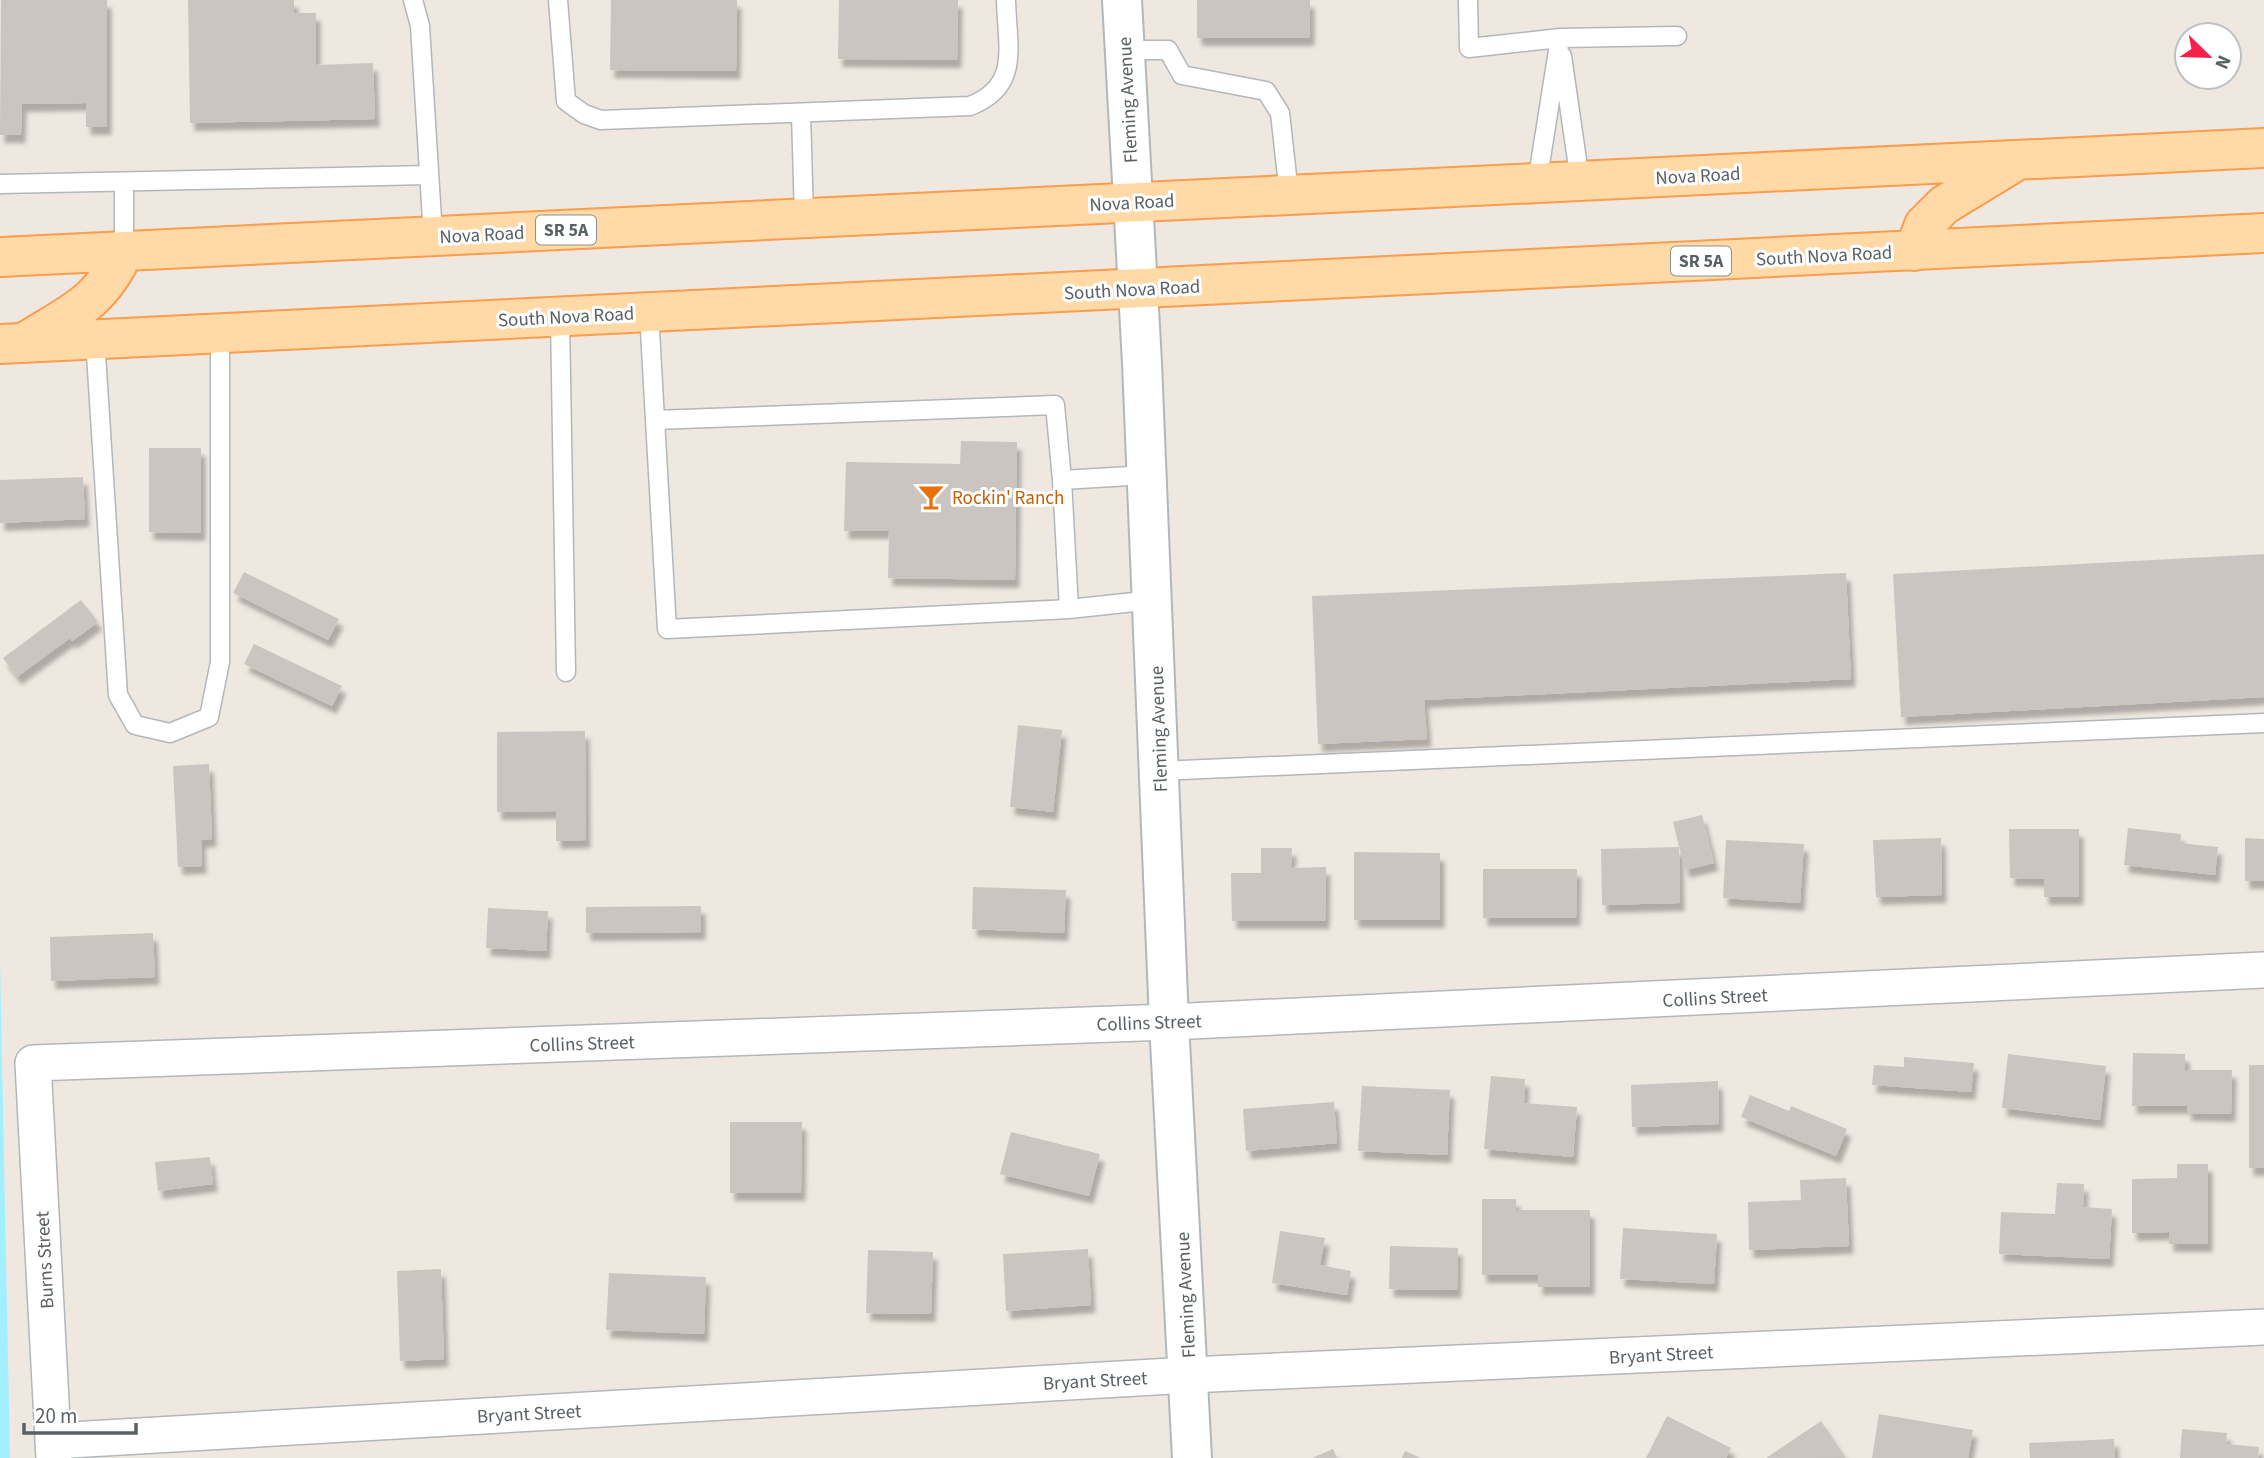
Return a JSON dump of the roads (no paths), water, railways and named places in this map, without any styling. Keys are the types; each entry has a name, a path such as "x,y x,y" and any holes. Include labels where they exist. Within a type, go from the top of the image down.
{"main road":[{"name":"Nova Road","path":"0,257 2264,148"},
{"path":"1914,251 1924,225 1944,205 2018,160"},
{"name":"South Nova Road","path":"12,343 2264,233"},
{"path":"12,343 91,301 111,280 124,251"}],"street":[{"name":"Fleming Avenue","path":"1122,0 1147,475 1169,1022 1192,1458"},
{"name":"Collins Street","path":"33,1063 1169,1022 2264,970"},
{"name":"Burns Street","path":"33,1063 53,1449"},
{"name":"Bryant Street","path":"53,1449 1189,1375 2264,1327"}],"lane":[{"path":"413,0 420,26 433,236"},
{"path":"558,0 566,101 584,114 600,120 970,106 989,99 1002,87 1007,64 1006,0"},
{"path":"1468,0 1469,48 1560,38 1677,36"},
{"path":"1560,38 1580,181"},
{"path":"1537,183 1560,38"},
{"path":"1125,50 1168,50 1182,75 1266,91 1280,113 1289,194"},
{"path":"801,113 804,218"},
{"path":"0,184 429,176"},
{"path":"124,182 124,251"},
{"path":"649,312 667,629 1069,609 1153,600"},
{"path":"560,317 566,672"},
{"path":"95,339 118,695 135,725 170,733 209,717 220,662 220,333"},
{"path":"655,420 1055,405 1069,609"},
{"path":"1062,480 1147,475"},
{"path":"1159,771 2264,723"}],"water":[{"path":"0,961 10,1458 0,1458"}],"place":[{"name":"Rockin' Ranch","path":"931,497"}]}
